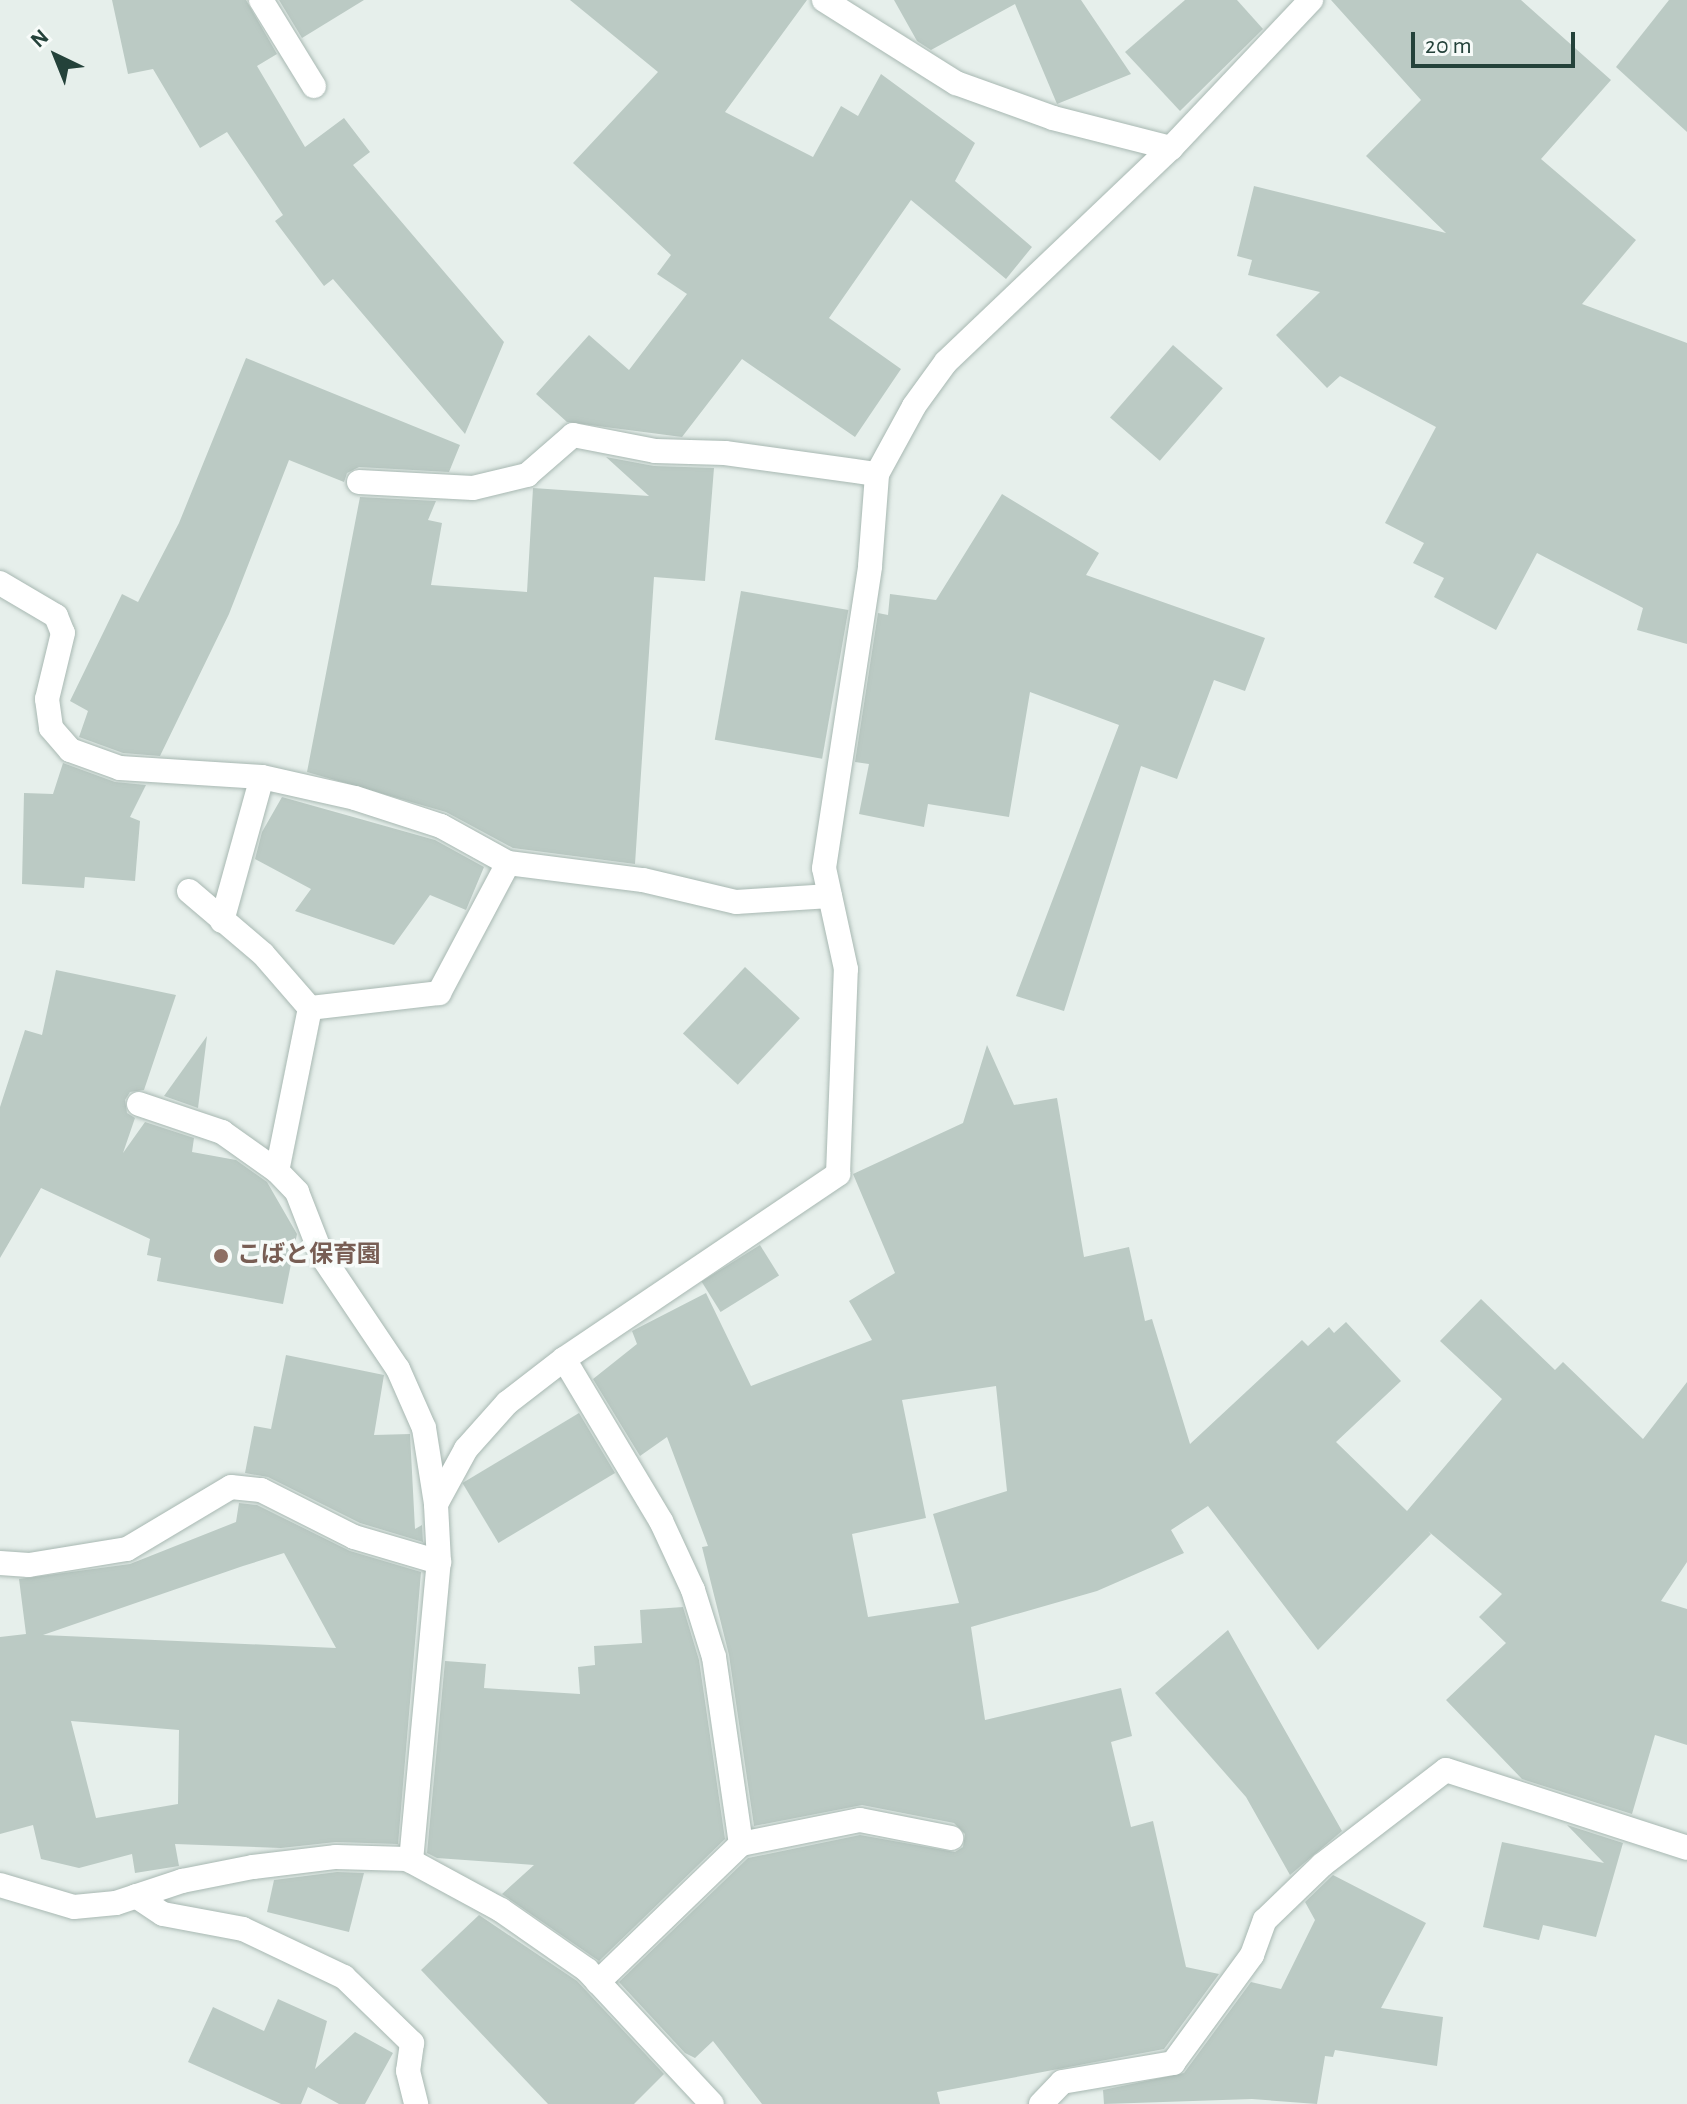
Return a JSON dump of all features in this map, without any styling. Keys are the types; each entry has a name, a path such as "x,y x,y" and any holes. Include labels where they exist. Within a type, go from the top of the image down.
{"street":[{"path":"261,0 314,86"},
{"path":"824,0 956,83 1053,118 1171,148"},
{"path":"436,1504 466,1449 507,1403 564,1359 838,1174 846,969 824,868 870,566 877,474 914,406 946,362 1171,148 1311,0"},
{"path":"359,482 473,488 527,475 573,435 655,451 725,453 877,474"},
{"path":"0,583 56,616 63,633 47,699 51,728 70,750 120,768 262,777 441,826 508,863 643,880 736,902 830,896"},
{"path":"222,921 262,777"},
{"path":"310,1008 439,993 508,863"},
{"path":"189,891 263,954 310,1008"},
{"path":"277,1171 310,1008"},
{"path":"139,1104 222,1132 277,1171 297,1192 322,1256 398,1369 424,1428 436,1504 439,1562 411,1861"},
{"path":"564,1359 661,1521 693,1590 714,1657 741,1844"},
{"path":"0,1563 29,1565 127,1549 231,1487 261,1490 354,1537 439,1562"},
{"path":"1041,2104 1062,2082 1173,2063 1252,1955 1265,1920 1322,1865 1446,1770 1687,1848"},
{"path":"598,1982 741,1844 860,1820 951,1838"},
{"path":"0,1885 74,1907 136,1896 253,1867 336,1857 411,1861 501,1910 598,1982 712,2104"},
{"path":"136,1896 163,1914 243,1929 344,1977 412,2043 408,2071 416,2104"}],"building":[{"path":"112,0 246,0 277,54 257,66 305,147 344,118 370,152 353,165 504,342 465,434 333,279 324,286 275,221 283,215 227,132 200,148 153,69 128,74"},
{"path":"279,0 364,0 302,38"},
{"path":"570,0 807,0 725,112 813,157 841,106 858,116 881,74 975,143 955,181 1032,247 1006,279 911,200 829,318 901,369 855,437 742,359 682,437 567,422 536,394 589,335 629,370 687,294 657,274 671,255 573,163 658,72"},
{"path":"894,0 1081,0 1131,74 1057,104 1015,4 931,50 917,41"},
{"path":"1185,0 1237,0 1263,29 1180,111 1125,52"},
{"path":"1331,0 1521,0 1611,80 1541,159 1636,240 1582,304 1687,343 1687,644 1637,630 1643,608 1537,553 1496,630 1434,597 1444,578 1413,563 1424,543 1385,523 1436,427 1340,376 1327,388 1276,335 1320,292 1248,275 1252,260 1237,256 1254,186 1446,233 1366,156 1421,100"},
{"path":"1669,0 1687,0 1687,132 1616,67"},
{"path":"1173,345 1223,388 1160,461 1110,417"},
{"path":"246,358 460,445 449,472 359,467 347,473 344,482 289,460 229,614 160,756 123,753 79,737 88,711 70,701 122,594 138,602 179,523"},
{"path":"606,457 654,466 714,468 705,581 654,577 635,864 513,848 446,812 307,772 360,497 436,501 428,520 442,523 431,585 527,592 533,488 649,496"},
{"path":"1002,494 1099,553 1086,575 1265,638 1245,691 1214,680 1177,779 1141,766 1064,1011 1016,996 1119,725 1030,692 1009,817 928,804 924,827 859,814 869,764 855,762 878,613 888,615 890,594 936,600"},
{"path":"741,591 848,610 822,759 715,740"},
{"path":"63,763 115,782 146,785 130,817 140,821 135,881 85,877 84,888 22,884 24,793 53,794"},
{"path":"282,797 435,840 484,867 466,910 430,895 394,945 295,911 311,889 255,859 262,832"},
{"path":"745,967 800,1018 738,1085 683,1034"},
{"path":"56,970 176,995 144,1090 130,1092 125,1100 127,1113 135,1118 123,1153 145,1122 194,1138 192,1152 236,1160 267,1182 297,1234 283,1304 157,1281 161,1258 147,1255 150,1239 41,1188 0,1258 0,1107 25,1030 42,1035"},
{"path":"207,1036 198,1108 164,1096"},
{"path":"987,1045 1014,1105 1057,1098 1084,1257 1129,1247 1145,1321 1152,1319 1190,1444 1302,1340 1308,1346 1329,1327 1334,1333 1346,1322 1401,1381 1336,1442 1407,1511 1502,1399 1440,1341 1481,1299 1555,1370 1563,1362 1643,1439 1687,1382 1687,1562 1661,1601 1687,1609 1687,1745 1655,1735 1632,1814 1522,1779 1446,1700 1506,1643 1479,1617 1502,1594 1428,1531 1431,1534 1318,1650 1208,1506 1171,1530 1184,1553 1097,1591 971,1627 985,1720 1121,1688 1132,1736 1111,1742 1131,1827 1153,1821 1186,1967 1219,1974 1164,2049 937,2092 940,2104 762,2104 713,2041 695,2058 685,2053 619,1982 748,1858 860,1835 955,1852 963,1847 965,1834 954,1823 862,1805 754,1826 729,1655 702,1547 708,1546 667,1437 640,1456 593,1379 637,1344 632,1331 706,1293 751,1386 872,1340 849,1301 895,1273 853,1174 963,1123","holes":["996,1386 1007,1491 933,1514 959,1603 868,1617 852,1534 926,1518 902,1400"]},
{"path":"760,1245 779,1276 721,1312 701,1282"},
{"path":"286,1355 384,1375 374,1435 410,1434 415,1529 422,1525 423,1542 360,1523 268,1477 245,1473 254,1426 271,1429"},
{"path":"579,1413 615,1473 498,1543 462,1483"},
{"path":"239,1503 257,1505 350,1551 421,1572 398,1844 336,1842 281,1848 175,1844 179,1866 135,1873 132,1854 79,1868 41,1859 33,1825 0,1834 0,1637 26,1634 19,1579 130,1564 236,1522","holes":["284,1553 336,1648 43,1635 243,1566","71,1721 179,1730 178,1804 96,1818"]},
{"path":"683,1607 699,1660 725,1839 599,1961 502,1894 534,1865 437,1858 427,1853 445,1661 486,1664 484,1688 580,1694 578,1667 595,1665 594,1646 642,1643 640,1610"},
{"path":"1228,1630 1342,1831 1290,1875 1246,1797 1155,1693"},
{"path":"1567,1825 1623,1843 1596,1937 1543,1925 1539,1940 1483,1927 1502,1842 1604,1863"},
{"path":"337,1872 364,1873 349,1932 267,1912 274,1880"},
{"path":"1333,1875 1426,1923 1381,2008 1443,2017 1437,2066 1335,2050 1333,2057 1325,2056 1317,2104 1252,2099 1104,2104 1103,2090 1184,2073 1251,1982 1281,1989 1315,1920 1305,1902"},
{"path":"479,1915 577,1981 664,2074 634,2104 548,2104 421,1970"},
{"path":"278,1999 327,2021 315,2069 355,2032 393,2053 365,2104 339,2104 308,2087 301,2104 281,2104 188,2062 213,2007 264,2031"}],"place":[{"name":"こばと保育園","path":"221,1256"}]}
